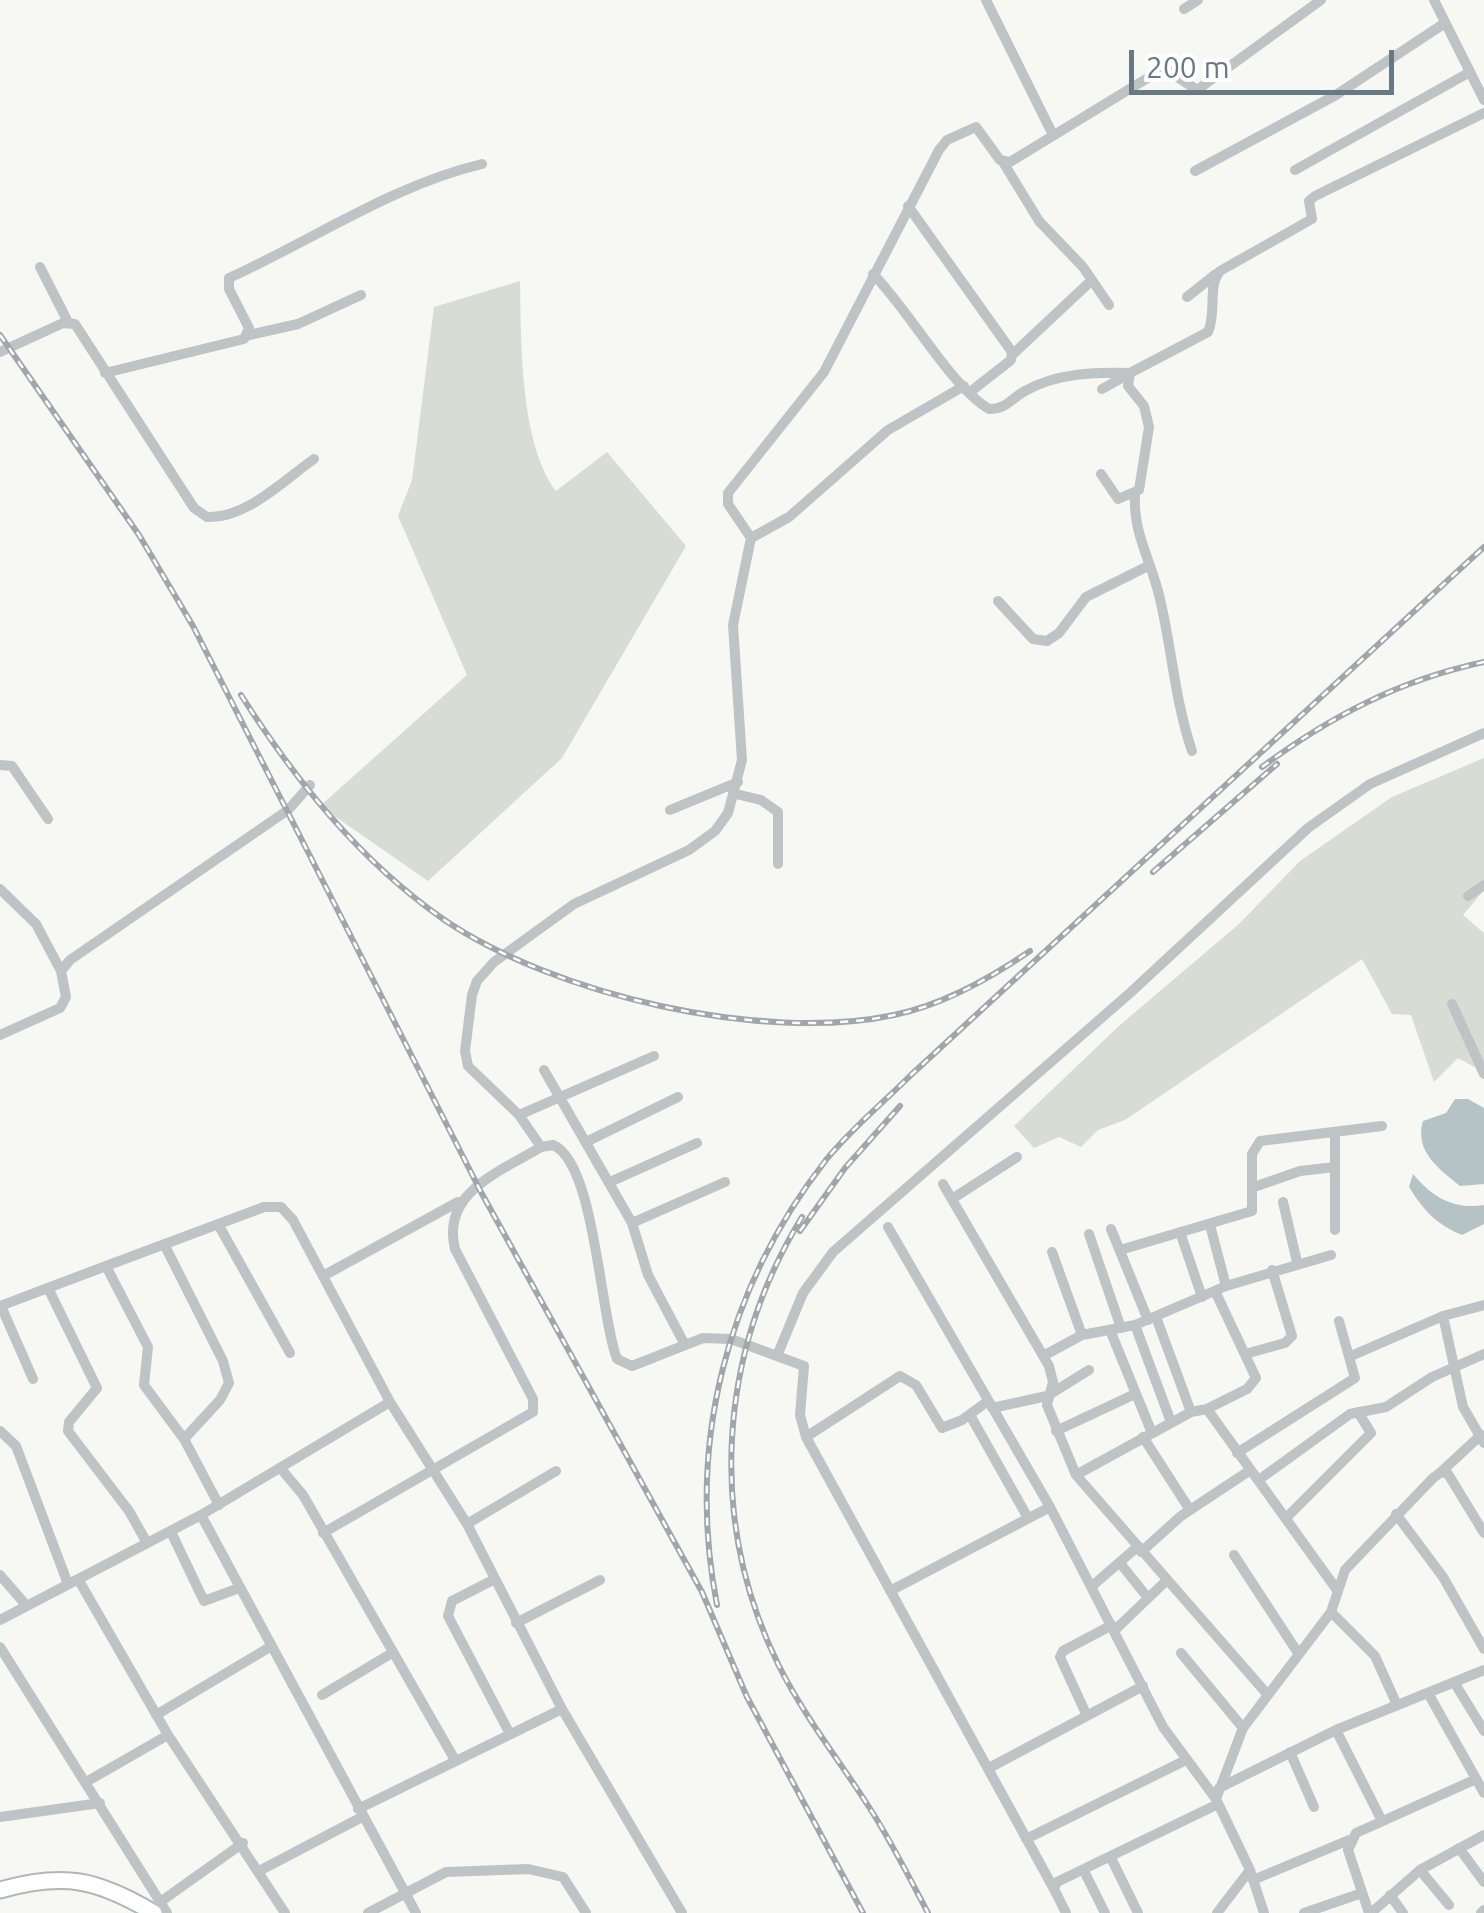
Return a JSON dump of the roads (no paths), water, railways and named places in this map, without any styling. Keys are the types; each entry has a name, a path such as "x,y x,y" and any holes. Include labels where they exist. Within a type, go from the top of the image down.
{"highway":[{"path":"2,1892 39,1880 72,1879 158,1907"},
{"path":"2,1892 71,1888 140,1913"}],"street":[{"path":"986,0 1053,135"},
{"path":"1184,9 1198,0"},
{"path":"1004,162 1161,69 1170,69 1190,89 1204,87 1321,0"},
{"path":"1434,0 1484,100"},
{"path":"1195,172 1336,95 1445,22"},
{"path":"1295,170 1470,72"},
{"path":"1187,297 1216,274 1312,219 1309,201 1315,196 1484,114"},
{"path":"542,1148 520,1115 476,1076 465,1058 477,981 494,962 574,904 689,850 714,831 737,788 742,760 733,626 751,538 728,504 730,488 824,372 939,150 968,128 984,133 1039,221 1110,305"},
{"path":"249,335 229,289 229,278 277,258 430,178 482,164"},
{"path":"908,206 1012,354"},
{"path":"40,267 68,322 77,326 194,508 207,518 251,503 314,459"},
{"path":"873,274 899,300 983,406 997,410 1025,391 1058,379 1092,372 1130,373"},
{"path":"1102,389 1208,332 1216,274"},
{"path":"751,538 789,517 888,430 967,389 1012,354 1092,280"},
{"path":"105,374 298,324 361,295"},
{"path":"0,352 68,322"},
{"path":"1130,373 1128,386 1144,406 1149,426 1144,477 1135,495 1135,526 1159,593 1176,694 1192,751"},
{"path":"1101,474 1118,499 1135,495"},
{"path":"998,601 1033,639 1046,641 1059,633 1086,597 1148,566"},
{"path":"778,1356 803,1293 833,1252 1192,938 1308,828 1370,784 1484,733"},
{"path":"0,765 12,766 48,819"},
{"path":"61,970 288,810 310,786"},
{"path":"670,810 737,788 778,812 782,821 778,864"},
{"path":"1468,896 1484,885"},
{"path":"0,888 36,924 61,970 66,997 60,1008 0,1035"},
{"path":"1452,1004 1484,1074"},
{"path":"520,1115 654,1056"},
{"path":"544,1070 632,1223 648,1276 684,1342"},
{"path":"586,1142 678,1097"},
{"path":"1120,1250 1252,1210 1252,1154 1260,1141 1382,1126"},
{"path":"1335,1132 1336,1230"},
{"path":"610,1182 697,1142"},
{"path":"324,1533 520,1423 534,1406 503,1334 455,1250 452,1216 477,1185 553,1144 565,1151 575,1172 596,1244 617,1359 624,1364 642,1363 684,1342 730,1338 804,1366 800,1415 806,1437 1066,1913"},
{"path":"952,1198 1017,1157"},
{"path":"1254,1188 1300,1171 1335,1167"},
{"path":"632,1223 724,1182"},
{"path":"944,1184 1043,1356 1053,1382 1048,1396 1056,1431 1076,1475 1267,1694"},
{"path":"323,1276 462,1201"},
{"path":"1284,1202 1297,1262"},
{"path":"34,1379 1,1306 264,1207 281,1207 390,1402 467,1524 562,1708 682,1913"},
{"path":"218,1224 290,1353"},
{"path":"1076,1475 1171,1422 1208,1409 1255,1384 1220,1289 1210,1225"},
{"path":"888,1226 1050,1507 1163,1728 1217,1797 1252,1875 1264,1913"},
{"path":"1111,1229 1191,1412"},
{"path":"1180,1232 1202,1296"},
{"path":"1089,1234 1148,1435 1190,1510"},
{"path":"164,1244 228,1376 220,1400 184,1438"},
{"path":"1052,1252 1082,1335"},
{"path":"1043,1356 1082,1335 1135,1325 1272,1270 1331,1255"},
{"path":"106,1266 150,1351 144,1385 184,1438 220,1505"},
{"path":"1245,1354 1292,1336 1272,1270"},
{"path":"48,1288 97,1388 69,1422 68,1432 130,1510 147,1543"},
{"path":"1351,1356 1443,1316 1484,1305"},
{"path":"1217,1797 1243,1728 1331,1612 1345,1570 1396,1514 1483,1438 1464,1407 1443,1316"},
{"path":"1237,1453 1349,1384 1357,1373 1339,1320"},
{"path":"1135,1325 1171,1422"},
{"path":"1260,1479 1341,1418 1386,1407 1484,1354"},
{"path":"806,1437 900,1376 916,1385 942,1428 990,1404 1048,1396 1089,1370"},
{"path":"1056,1431 1135,1394"},
{"path":"0,1620 21,1599 171,1532 282,1470 390,1402"},
{"path":"1208,1409 1249,1471 1260,1479 1288,1516 1337,1590"},
{"path":"1288,1516 1371,1434 1358,1412"},
{"path":"970,1415 1028,1518"},
{"path":"0,1431 16,1446 69,1578 168,1735 261,1870 285,1913"},
{"path":"282,1470 324,1533 455,1760"},
{"path":"467,1524 556,1470"},
{"path":"1092,1588 1190,1510 1249,1471"},
{"path":"1442,1472 1452,1480 1484,1533"},
{"path":"890,1592 1050,1507"},
{"path":"1396,1514 1443,1577 1484,1649"},
{"path":"201,1515 416,1913"},
{"path":"171,1532 204,1600 239,1588"},
{"path":"1234,1555 1298,1653"},
{"path":"1120,1563 1148,1598"},
{"path":"0,1575 21,1599"},
{"path":"493,1580 452,1601 448,1616 510,1734"},
{"path":"516,1624 600,1580"},
{"path":"1087,1716 1060,1657 1062,1650 1114,1628 1167,1580"},
{"path":"1331,1612 1375,1656 1397,1705"},
{"path":"156,1715 270,1646"},
{"path":"0,1647 100,1803 158,1907 168,1913"},
{"path":"1182,1653 1243,1728"},
{"path":"322,1695 392,1654"},
{"path":"1054,1888 1056,1882 1112,1858 1290,1752 1484,1670"},
{"path":"1454,1682 1484,1731"},
{"path":"989,1768 1143,1686"},
{"path":"1428,1692 1484,1793"},
{"path":"261,1870 455,1760 562,1708"},
{"path":"1336,1730 1382,1821"},
{"path":"86,1782 168,1735"},
{"path":"1290,1752 1314,1807"},
{"path":"1026,1839 1186,1760"},
{"path":"1474,1780 1356,1832 1348,1850 1370,1913 1420,1870 1484,1835"},
{"path":"0,1817 100,1803"},
{"path":"1217,1913 1252,1875 1350,1840"},
{"path":"158,1907 243,1843"},
{"path":"1459,1848 1484,1882"},
{"path":"1112,1858 1138,1913"},
{"path":"368,1913 446,1872 528,1869 563,1877 586,1913"},
{"path":"1420,1870 1449,1905"},
{"path":"1084,1871 1105,1913"},
{"path":"1304,1913 1362,1893"},
{"path":"1390,1895 1403,1913"}],"railway":[{"path":"0,335 139,535 193,626 481,1192 702,1592 747,1697 863,1913"},
{"path":"717,1605 707,1486 711,1428 722,1370 762,1261 791,1209 826,1160 912,1074 1484,547"},
{"path":"1262,767 1367,702 1424,679 1484,662"},
{"path":"241,695 331,817 412,896 489,946 600,990 723,1017 841,1022 894,1015 930,1005 982,981 1030,951"},
{"path":"1153,872 1277,764"},
{"path":"800,1231 845,1168 900,1106"},
{"path":"802,1217 774,1270 753,1325 739,1381 732,1438 732,1496 740,1554 756,1611 779,1666 877,1820 928,1913"}]}
